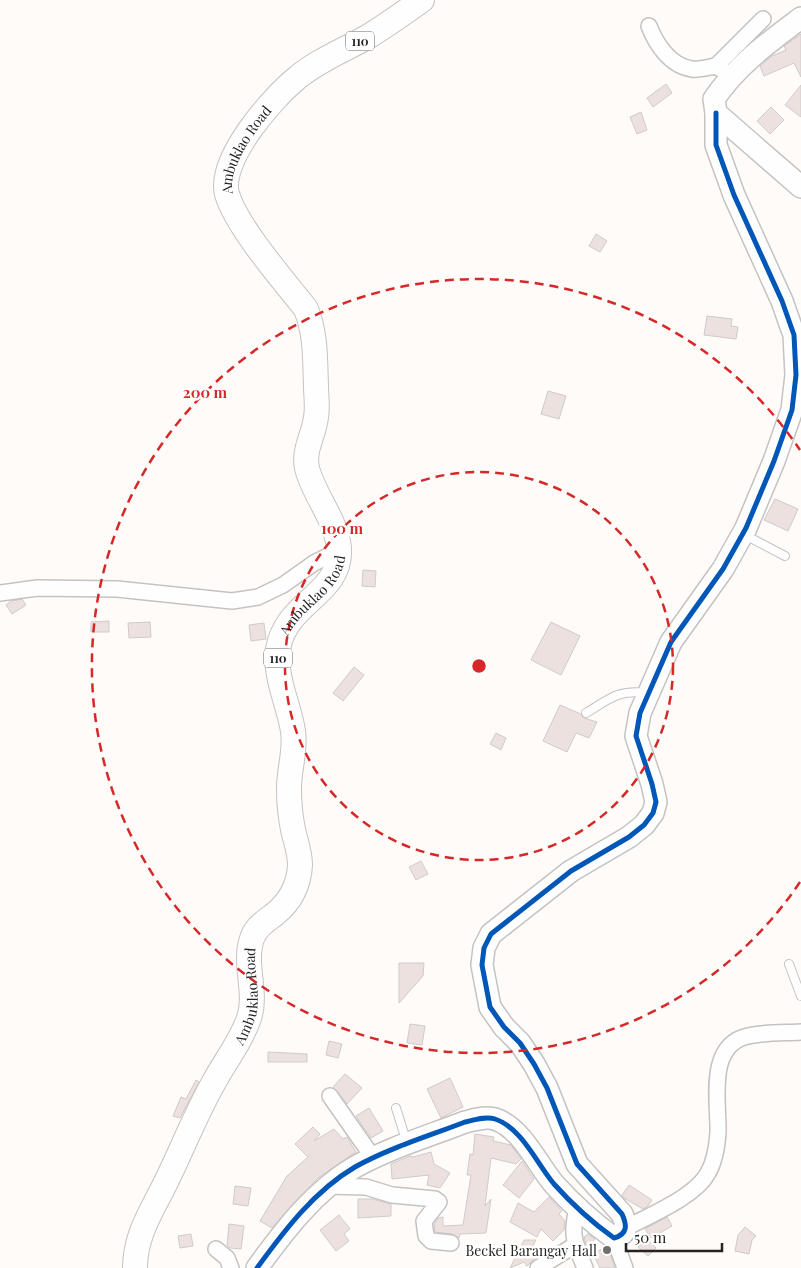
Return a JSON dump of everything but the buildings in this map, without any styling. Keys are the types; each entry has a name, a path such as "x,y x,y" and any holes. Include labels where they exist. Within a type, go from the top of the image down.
{"main road":[{"name":"Ambuklao Road","path":"135,1268 140,1237 147,1217 163,1190 214,1081 244,1033 251,1015 249,957 254,934 262,924 280,910 294,893 299,878 300,862 292,825 289,786 293,732 278,666 278,651 281,636 290,620 328,582 337,566 340,550 330,518 307,470 306,457 316,418 314,339 310,321 306,309 235,213 227,192 227,169 239,144 297,78 324,60 370,36 422,0"}],"street":[{"path":"649,26 654,40 678,64 693,69 724,71 743,63 801,18"},
{"path":"626,1265 620,1233 622,1214 577,1164 547,1088 534,1064 520,1043 490,1007 482,965 484,948 491,934 571,871 629,837 644,825 653,814 656,802 636,736 640,713 670,642 723,569 743,534 774,461 792,410 796,375 794,335 782,301 731,187 716,145 714,99 724,71 763,19"},
{"path":"716,113 801,187"},
{"path":"0,593 37,588 117,590 232,601 258,597 283,585 314,563 340,550"},
{"path":"620,1233 673,1203 695,1188 707,1175 714,1160 718,1134 716,1092 719,1065 726,1050 736,1041 747,1036 801,1032"},
{"path":"330,1096 374,1159"},
{"path":"257,1268 300,1214 327,1186 356,1167 465,1122 494,1119 513,1131 555,1184 578,1205 620,1233"},
{"path":"327,1186 366,1186 392,1195 436,1199 439,1202 438,1206 424,1222 426,1236 431,1241 451,1243"},
{"path":"578,1205 572,1226 574,1245 585,1268"},
{"path":"538,1268 574,1245"},
{"path":"216,1248 227,1258 231,1268"}],"lane":[{"path":"743,534 785,556"},
{"path":"586,713 619,694 634,691 648,693"},
{"path":"789,964 801,996"},
{"path":"396,1108 408,1145"}],"cycle path":[{"path":"257,1268 278,1240 313,1200 355,1167 395,1148 465,1122 484,1118 495,1119 513,1130 528,1147 554,1184 598,1226 614,1238 624,1232 625,1222 622,1214 577,1164 547,1088 534,1064 520,1043 504,1027 490,1007 482,965 484,948 491,934 571,871 629,837 644,825 653,813 656,802 636,736 640,713 671,642 723,569 746,528 774,461 792,410 796,375 794,335 782,301 734,195 716,145 716,113"}],"place":[{"name":"Beckel Barangay Hall","path":"607,1250"}]}
